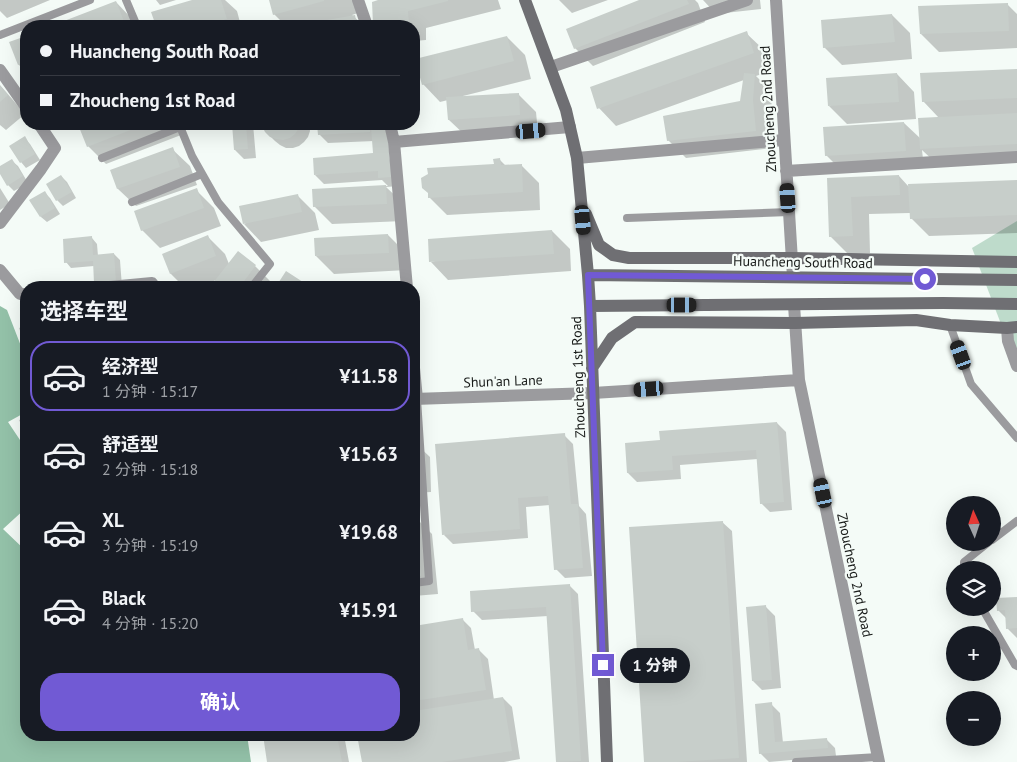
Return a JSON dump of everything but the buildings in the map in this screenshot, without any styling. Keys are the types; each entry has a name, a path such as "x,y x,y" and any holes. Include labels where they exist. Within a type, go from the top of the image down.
{"street":[{"path":"358,0 365,20"},
{"name":"Zhoucheng 1st Road","path":"525,0 566,110 577,158 590,306 607,762"},
{"path":"551,67 747,0"},
{"name":"Zhoucheng 2nd Road","path":"776,0 793,277"},
{"path":"0,70 20,98"},
{"path":"394,142 570,127"},
{"path":"0,223 56,148 42,130"},
{"path":"391,130 406,281"},
{"path":"577,158 784,140"},
{"path":"786,171 1017,157"},
{"path":"581,201 599,245 613,255 628,258 792,258 1017,262"},
{"path":"0,270 20,294"},
{"name":"Huancheng South Road","path":"588,275 1017,280"},
{"path":"590,306 1017,304"},
{"name":"Zhoucheng 2nd Road","path":"794,305 799,380 878,759"},
{"path":"592,368 612,338 635,322 795,323 916,320 950,325 1012,327 1008,341 1017,366"},
{"name":"Shun'an Lane","path":"420,399 593,393 799,380"}],"lane":[{"path":"39,20 90,0"},
{"path":"126,0 134,20"},
{"path":"0,35 20,27"},
{"path":"102,158 168,130"},
{"path":"182,130 192,156 218,202 270,264 257,281"},
{"path":"132,202 202,174"},
{"path":"627,218 789,212"},
{"path":"950,325 971,384 1017,438"},
{"path":"420,459 429,581 420,582"},
{"path":"1001,533 1017,521"},
{"path":"965,561 978,551"},
{"path":"987,616 1017,666"},
{"path":"796,762 878,759"}],"green space":[{"path":"1017,221 1017,366 972,248"},
{"path":"0,306 7,310 20,344 20,415 8,422 20,440 20,513 3,529 20,545 20,741 248,741 251,762 0,762"}],"route":[{"path":"603,665 588,275 925,279"}]}
